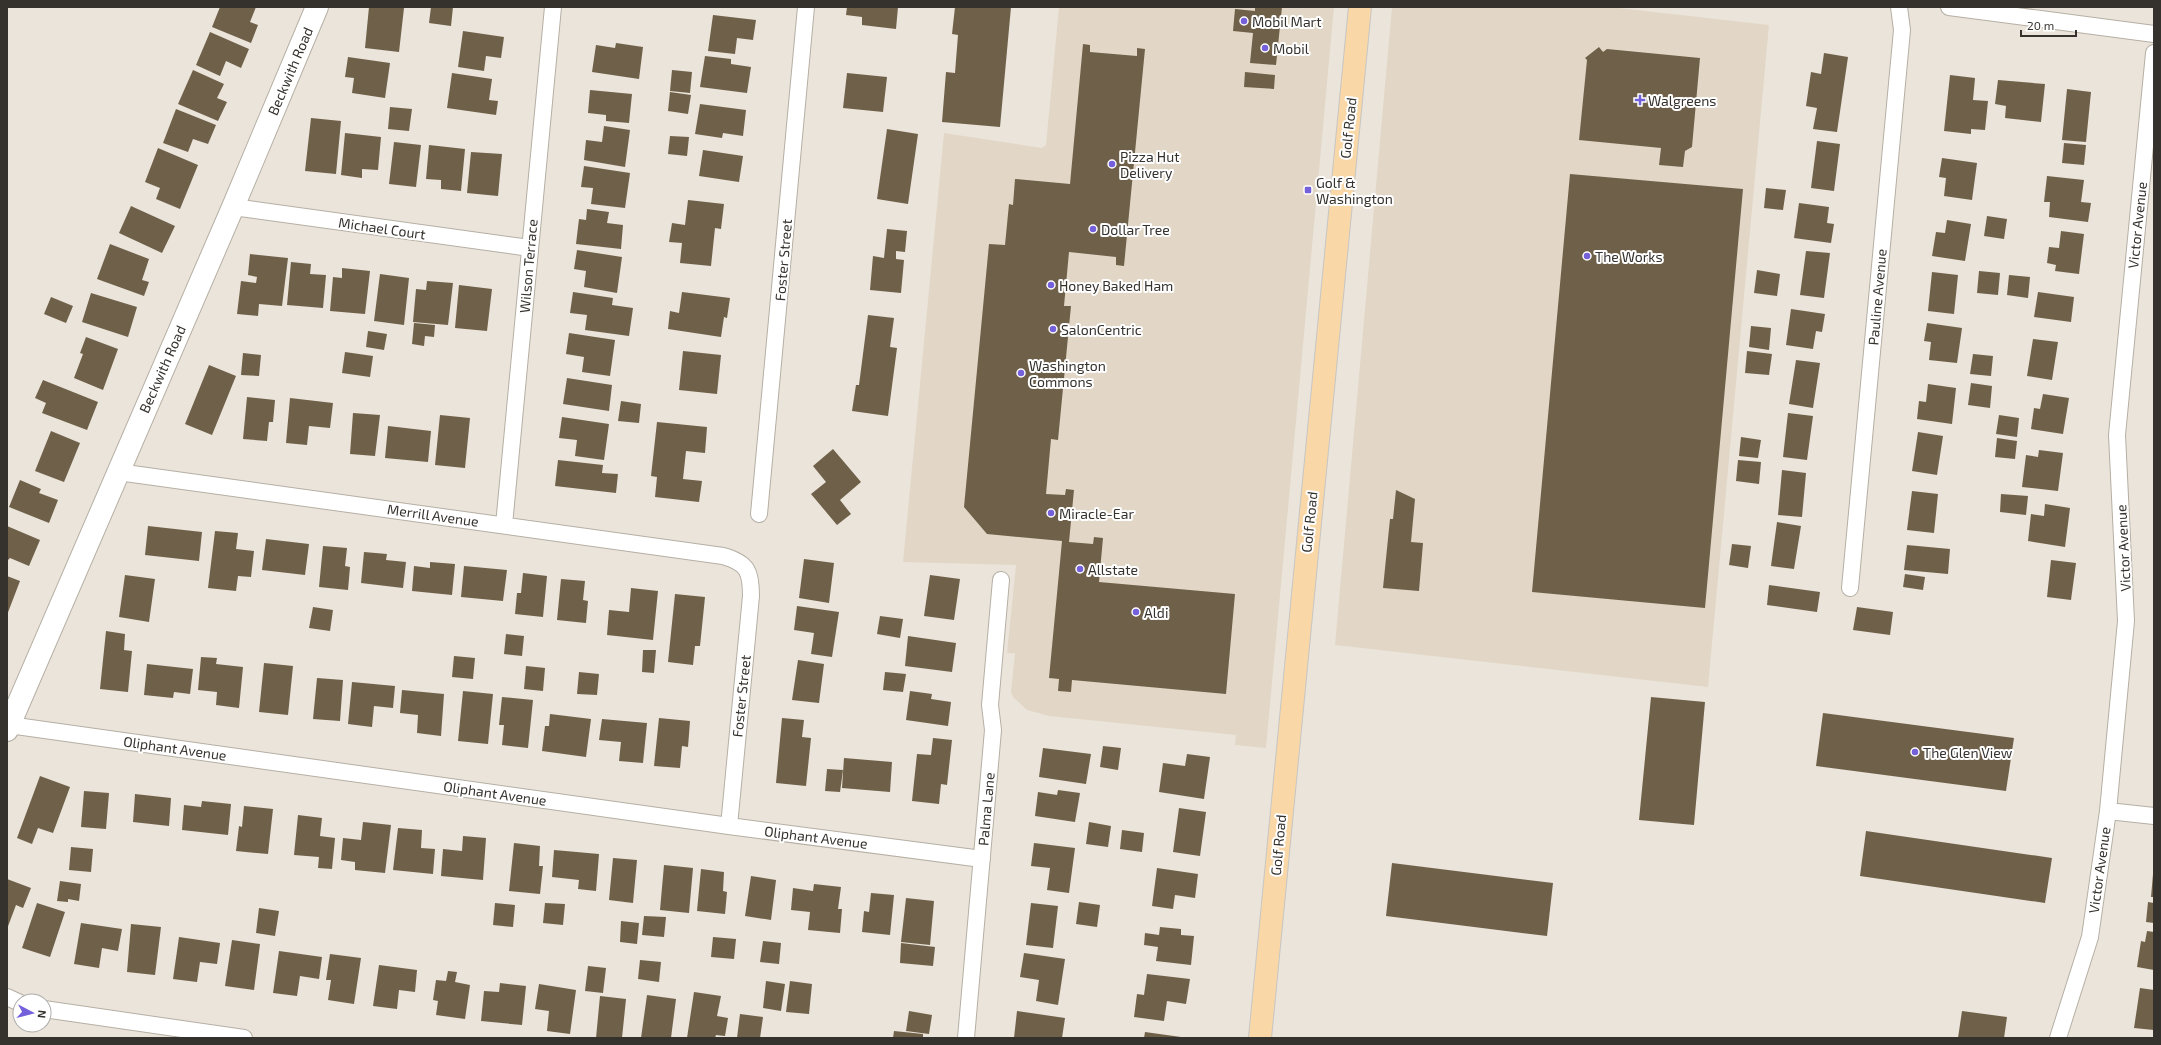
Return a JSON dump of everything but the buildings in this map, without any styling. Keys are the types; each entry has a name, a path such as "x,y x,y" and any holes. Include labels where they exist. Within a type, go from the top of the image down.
{"main road":[{"name":"Golf Road","path":"1260,1038 1360,7"}],"street":[{"name":"Beckwith Road","path":"8,727 233,206 316,7"},
{"name":"Wilson Terrace","path":"504,525 553,7"},
{"name":"Foster Street","path":"759,514 806,7"},
{"name":"Pauline Avenue","path":"1850,588 1902,30 1899,7"},
{"path":"1949,7 2154,34"},
{"name":"Victor Avenue","path":"2058,1038 2090,937 2108,811 2126,621 2117,435 2154,53"},
{"name":"Michael Court","path":"233,206 530,248"},
{"name":"Merrill Avenue","path":"118,472 723,556 737,560 745,568"},
{"name":"Foster Street","path":"729,826 751,596 751,578 745,568"},
{"name":"Palma Lane","path":"966,1038 993,730 990,705 1001,580"},
{"name":"Oliphant Avenue","path":"8,727 729,826 982,859"},
{"path":"2108,811 2154,816"},
{"path":"52,1010 244,1038"}],"shaded area":[{"name":"Washington Commons","path":"1059,7 1334,7 1266,748 1235,745 1236,735 1049,716 1027,710 1013,697 1011,692 1015,653 1007,653 1016,565 903,562 944,133 1042,148 1046,145"},
{"path":"1392,7 1610,7 1769,25 1708,687 1335,645"}],"place":[{"name":"Mobil Mart","path":"1244,21"},
{"name":"Mobil","path":"1265,48"},
{"name":"Walgreens","path":"1640,100"},
{"name":"Pizza Hut Delivery","path":"1112,164"},
{"name":"Golf & Washington","path":"1308,190"},
{"name":"Dollar Tree","path":"1093,229"},
{"name":"The Works","path":"1587,256"},
{"name":"Honey Baked Ham","path":"1051,285"},
{"name":"SalonCentric","path":"1053,329"},
{"name":"Washington Commons","path":"1021,373"},
{"name":"Miracle-Ear","path":"1051,513"},
{"name":"Allstate","path":"1080,569"},
{"name":"Aldi","path":"1136,612"},
{"name":"The Glen View","path":"1915,752"}]}
